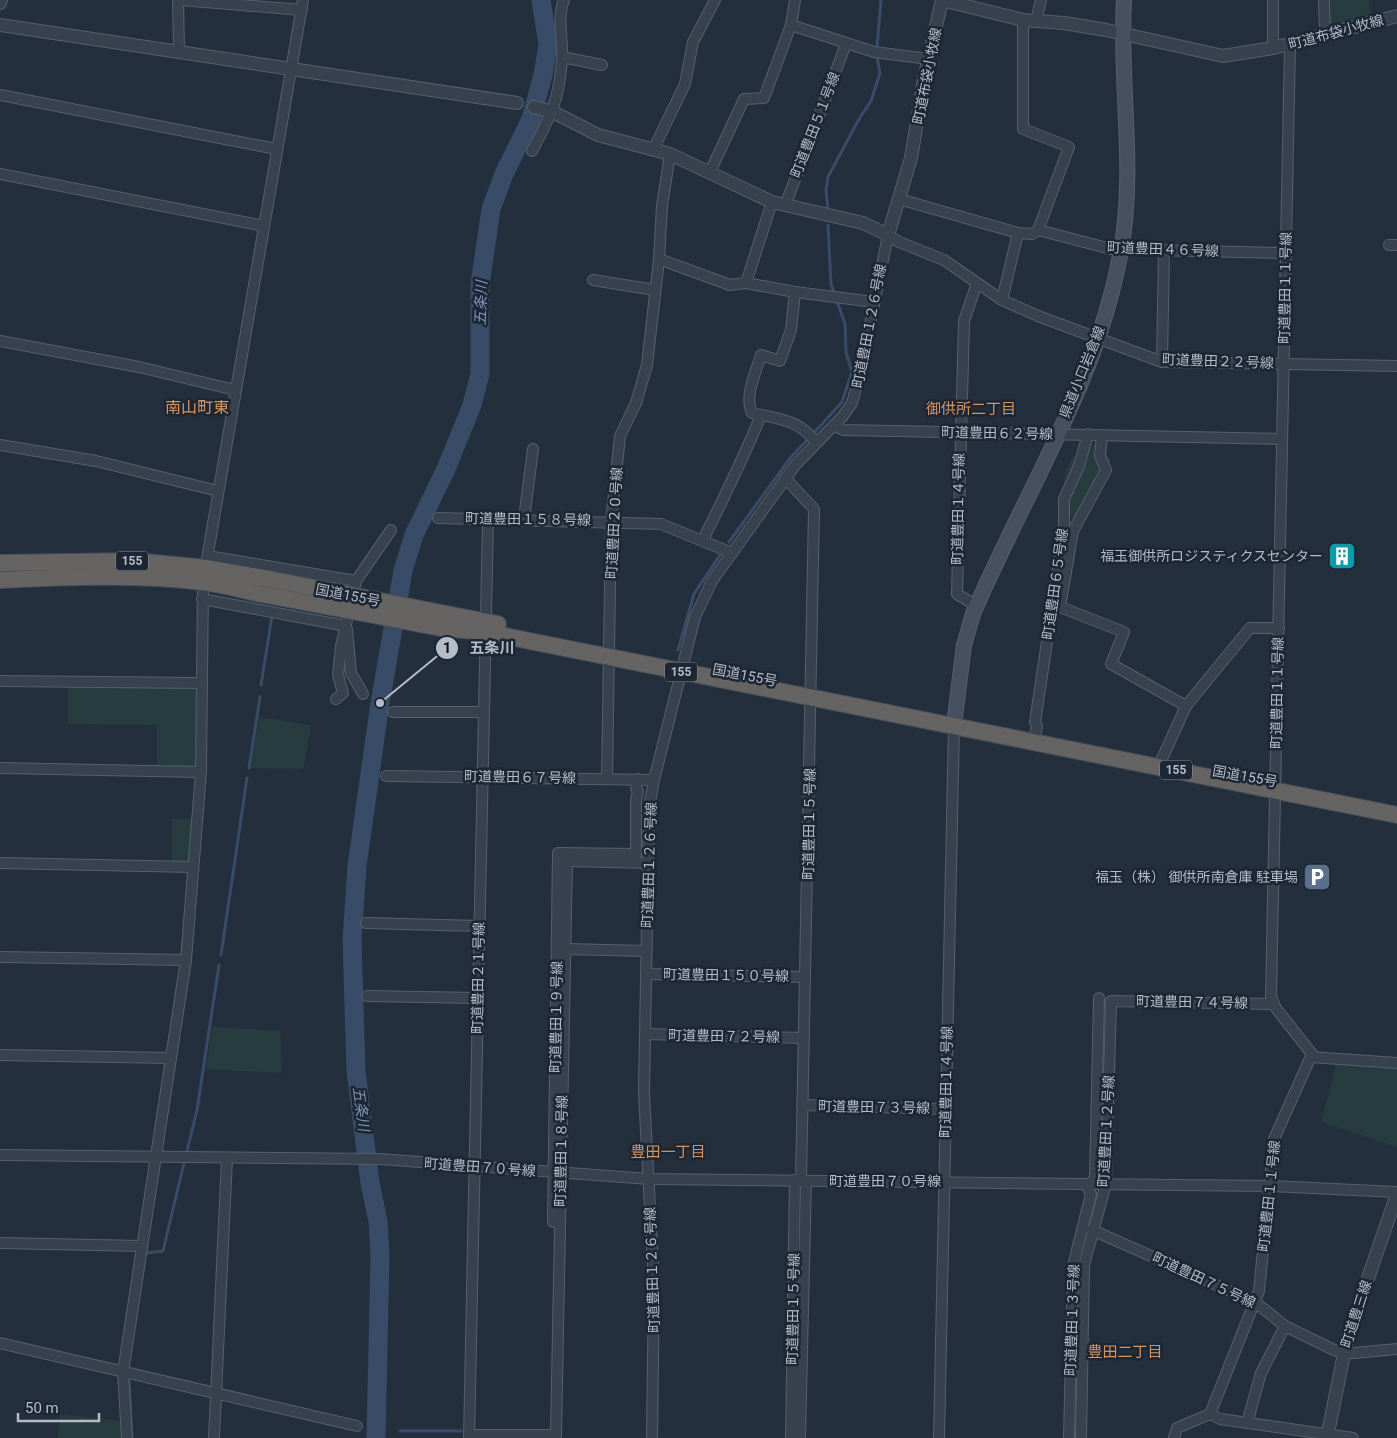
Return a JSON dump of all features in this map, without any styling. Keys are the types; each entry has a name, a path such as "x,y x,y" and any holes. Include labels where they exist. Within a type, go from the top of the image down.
{"highway":[{"name":"国道155号","path":"0,563 134,560 206,568 262,586 408,614 441,628 485,627 955,723 1397,807"},
{"name":"国道155号","path":"0,580 124,577 206,568"},
{"name":"国道155号","path":"955,723 1035,736 1161,761 1275,785 1397,815"}],"main road":[{"name":"県道小口岩倉線","path":"955,723 964,645 976,606 1057,434 1098,338 1121,250 1128,161 1122,34 1124,0"}],"street":[{"path":"127,1438 123,1372 186,960 201,772 202,599 235,390 302,5 179,0 179,51"},
{"path":"532,151 559,92 562,57 561,7 564,0"},
{"path":"654,148 685,84 693,42 715,0"},
{"path":"710,172 744,99 764,98 794,16 795,0"},
{"name":"町道布袋小牧線","path":"888,235 911,158 928,58 942,0 1030,21 1064,23 1223,56 1274,48 1397,16"},
{"path":"1038,230 1069,147 1023,129 1030,21 1042,0"},
{"path":"1272,0 1274,48"},
{"path":"1324,0 1325,35"},
{"path":"0,24 290,69 403,84 534,107 551,112 598,135 654,148 670,154 772,202 863,223 888,235"},
{"path":"791,25 874,52 928,58"},
{"name":"町道豊田５１号線","path":"785,206 846,44"},
{"name":"町道豊田１１号線","path":"1274,1004 1271,996 1290,44"},
{"path":"562,57 602,65"},
{"path":"0,95 276,149"},
{"name":"町道豊田２０号線","path":"608,778 611,521 620,436 641,388 646,365 659,259 662,206 670,154"},
{"path":"0,174 264,226"},
{"name":"町道豊田４６号線","path":"898,199 1018,233 1032,234 1038,230 1076,241 1121,250 1286,253"},
{"path":"746,283 772,202"},
{"path":"1002,300 1018,233"},
{"name":"町道豊田２２号線","path":"888,235 899,242 944,260 1002,300 1162,362 1397,366"},
{"name":"町道豊田１２６号線","path":"652,1438 654,1284 644,1093 649,808 654,780 682,668 702,600 732,553 785,478 816,442 848,410 855,396 888,235"},
{"path":"1162,362 1164,250"},
{"path":"659,259 730,286 746,283 795,292 874,302"},
{"path":"593,280 655,290"},
{"name":"町道豊田１４号線","path":"976,606 957,594 964,321 977,284"},
{"path":"795,292 791,330 780,361 761,355 749,398 749,407 752,413 802,427 816,442"},
{"path":"0,341 140,367 235,390"},
{"path":"703,540 732,477 743,462 761,415"},
{"name":"町道豊田６２号線","path":"834,425 843,430 1282,439"},
{"name":"町道豊田６５号線","path":"1035,736 1037,726 1035,722 1056,606 1064,528 1064,500 1079,466 1088,434"},
{"path":"1102,435 1100,456 1106,470 1073,531 1056,606 1124,632 1111,664 1186,706"},
{"path":"0,445 96,462 218,491"},
{"path":"524,519 533,449"},
{"name":"町道豊田１５号線","path":"785,478 814,510 804,1038 791,1438"},
{"name":"町道豊田１５８号線","path":"438,518 611,521 661,524 732,553"},
{"name":"町道豊田２１号線","path":"469,1436 488,518"},
{"path":"336,699 342,693 338,676 341,646 356,581 391,530"},
{"path":"206,568 356,581"},
{"path":"202,599 346,626"},
{"path":"346,626 349,636 351,673 363,694"},
{"path":"1161,761 1186,706 1250,628 1279,628"},
{"path":"0,681 202,683"},
{"path":"393,712 483,712"},
{"name":"町道豊田１４号線","path":"939,1438 955,723"},
{"path":"0,768 201,772"},
{"name":"町道豊田６７号線","path":"386,776 654,780"},
{"name":"町道豊田１９号線","path":"549,1425 556,1172 558,853 636,854 636,800 638,792 636,788 638,779"},
{"name":"町道豊田１８号線","path":"469,1436 556,1435 556,1172 567,861 648,863"},
{"path":"0,862 193,867"},
{"path":"366,923 479,926"},
{"path":"565,949 646,951"},
{"path":"0,957 186,960"},
{"name":"町道豊田１５０号線","path":"646,974 805,977"},
{"path":"367,996 477,998"},
{"name":"町道豊田１３号線","path":"1069,1438 1073,1266 1091,1194 1087,1186 1095,1179 1099,998"},
{"name":"町道豊田７４号線","path":"1111,1000 1274,1004"},
{"name":"町道豊田１２号線","path":"1081,1438 1084,1265 1106,1184 1111,1000"},
{"path":"1274,1004 1311,1051 1312,1057 1397,1063"},
{"name":"町道豊田７２号線","path":"645,1034 804,1038"},
{"path":"0,1055 171,1058"},
{"name":"町道豊田１１号線","path":"1210,1414 1259,1291 1275,1135 1312,1057"},
{"name":"町道豊田７３号線","path":"802,1105 946,1108"},
{"name":"町道豊田７０号線","path":"0,1155 373,1159 649,1179 1270,1186 1397,1193"},
{"path":"214,1438 227,1158"},
{"path":"800,1180 800,1438"},
{"name":"町道豊三線","path":"1327,1436 1343,1353 1397,1193"},
{"name":"町道豊田７５号線","path":"1092,1230 1254,1302 1285,1326 1343,1353 1397,1349"},
{"path":"0,1243 142,1246"},
{"path":"1247,1423 1261,1373 1285,1326"},
{"path":"0,1343 357,1426"},
{"path":"1174,1438 1177,1428 1210,1414 1220,1419 1327,1436 1353,1438"}],"green space":[{"path":"1324,0 1369,0 1372,23 1325,35"},
{"path":"1097,443 1110,459 1110,473 1100,484 1089,512 1071,517 1066,504 1065,474 1076,454"},
{"path":"68,685 194,686 197,689 197,764 192,768 157,767 157,725 68,724"},
{"path":"259,717 311,725 304,767 300,769 251,768"},
{"path":"172,819 193,819 190,860 184,863 172,863"},
{"path":"212,1027 280,1031 282,1073 206,1069"},
{"path":"1337,1063 1397,1067 1397,1147 1321,1122"},
{"path":"60,1414 122,1421 123,1438 58,1438"}],"waterway":[{"name":"五条川","path":"376,1438 380,1255 378,1221 370,1183 356,1071 352,940 357,866 380,703 403,571 414,535 446,469 472,405 480,374 480,284 491,209 504,174 531,119 543,75 548,45 541,0"},
{"path":"877,47 881,0"},
{"path":"828,210 826,190 828,177 859,119 871,101 880,73 877,57"},
{"path":"828,225 831,284 834,293"},
{"path":"813,434 842,402 852,372 846,352 845,324 837,301"},
{"path":"729,542 791,457 808,439"},
{"path":"678,650 694,594 720,555"},
{"path":"261,685 272,616"},
{"path":"249,768 260,697"},
{"path":"221,955 247,778"},
{"path":"187,1151 197,1110 219,965"},
{"path":"146,1253 163,1251 184,1163"},
{"path":"129,1381 132,1438"},
{"name":"五条川","path":"377,1429 383,1431"},
{"path":"400,1431 461,1431"}],"place":[{"name":"福玉御供所ロジスティクスセンター","path":"1342,556"},
{"name":"五条川","path":"380,703"},
{"name":"福玉（株） 御供所南倉庫 駐車場","path":"1317,877"}],"district":[{"name":"南山町東","path":"197,407"},
{"name":"御供所二丁目","path":"971,409"},
{"name":"豊田一丁目","path":"668,1152"},
{"name":"豊田二丁目","path":"1125,1352"}]}
